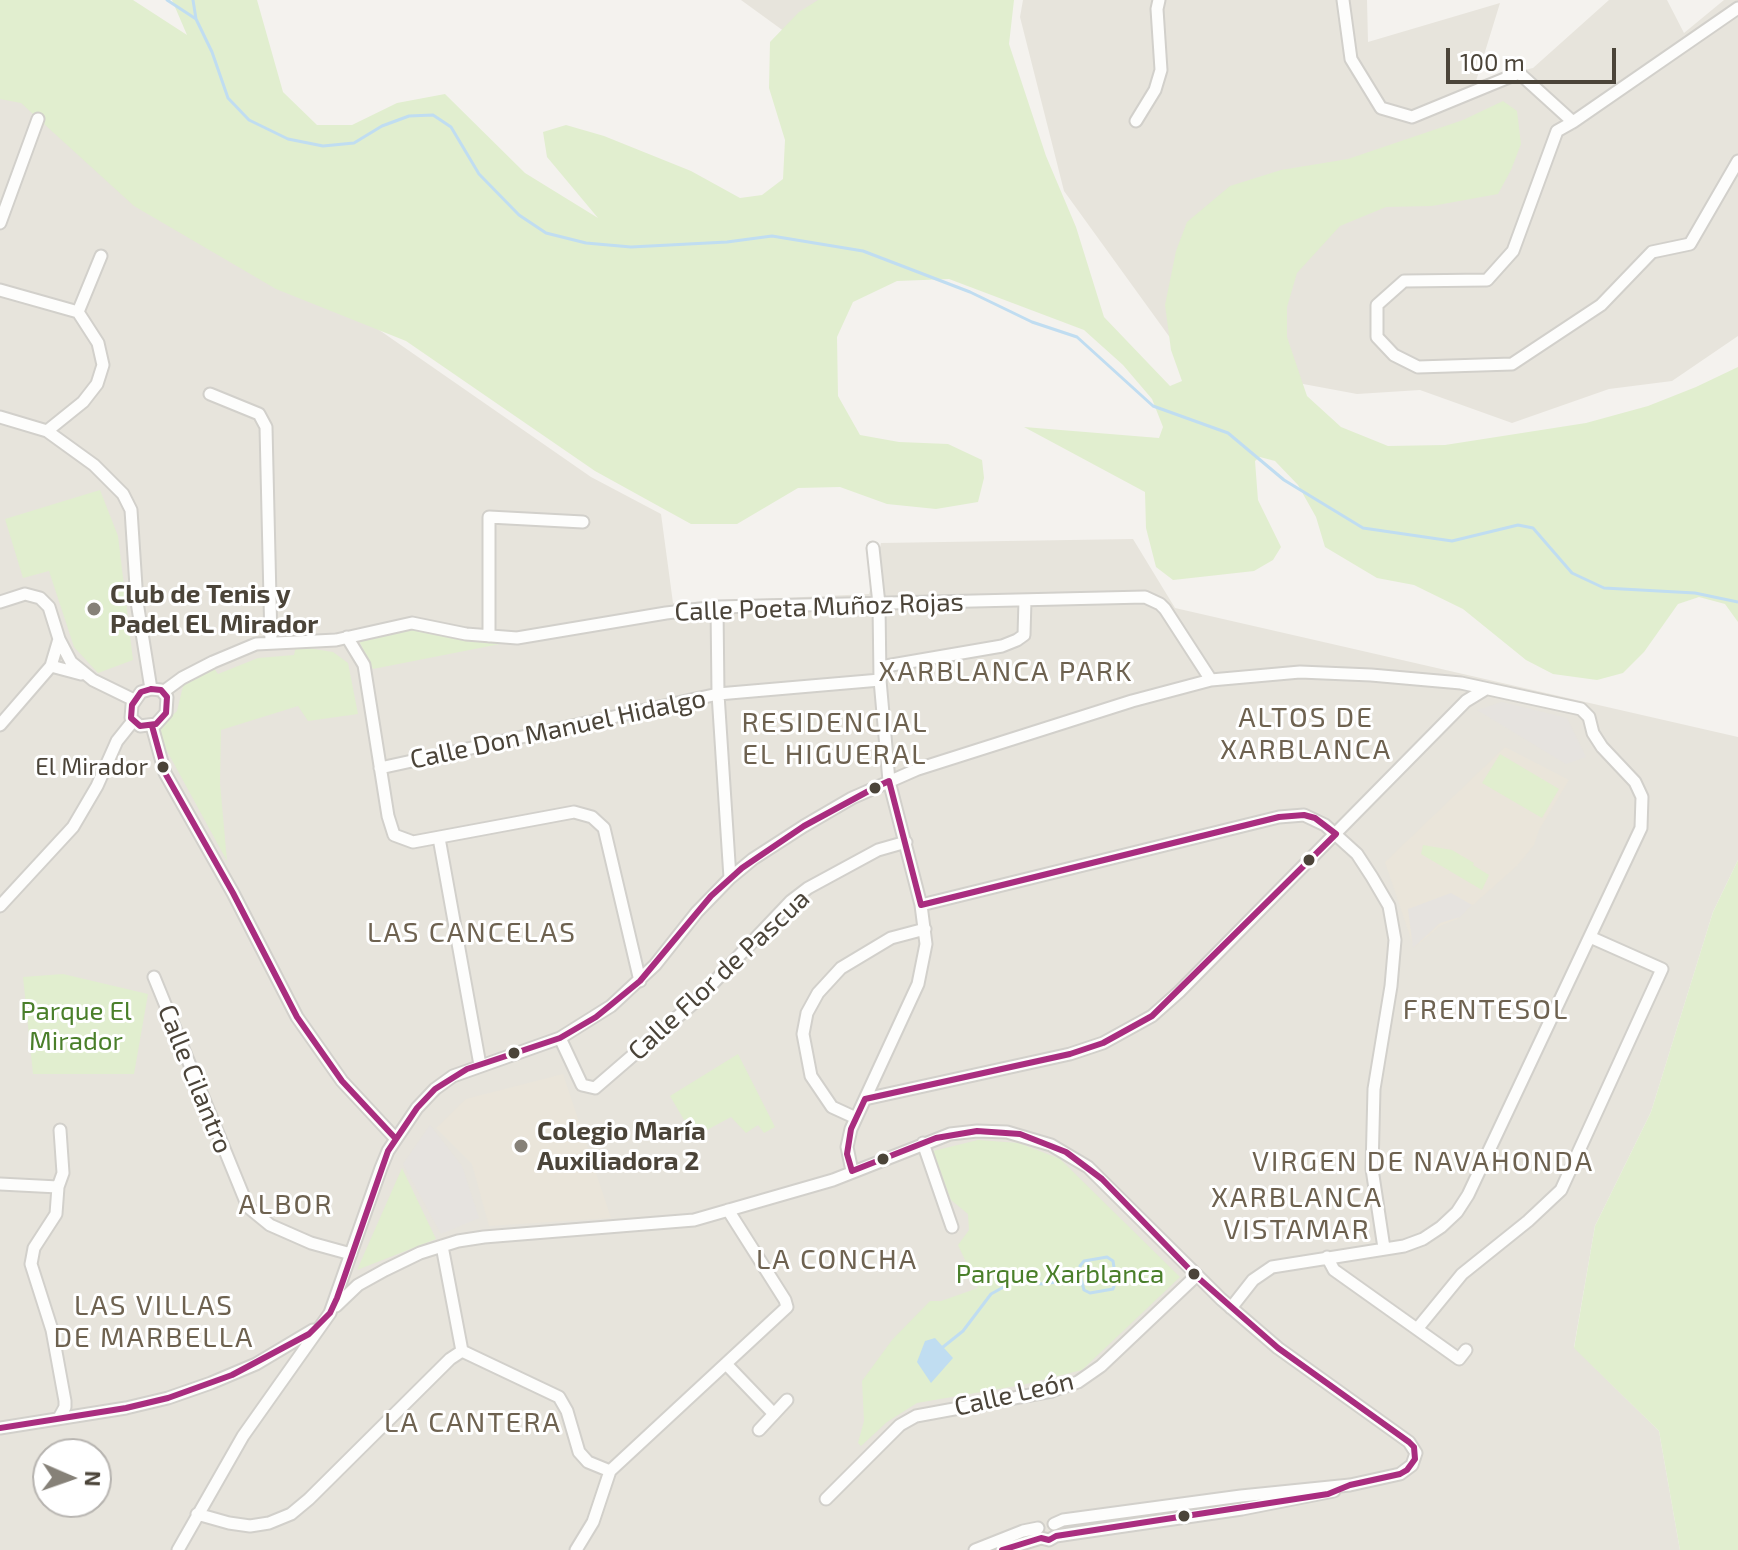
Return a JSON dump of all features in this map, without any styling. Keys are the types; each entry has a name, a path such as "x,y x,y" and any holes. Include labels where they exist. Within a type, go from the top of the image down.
{"street":[{"path":"1136,121 1155,90 1161,70 1159,0"},
{"path":"1343,0 1351,59 1381,108 1412,117 1519,73 1573,122"},
{"path":"1738,8 1557,131 1513,251 1487,280 1404,281 1377,305 1377,337 1394,355 1418,367 1512,364 1601,305 1652,252 1690,244 1738,161"},
{"path":"0,223 38,119"},
{"path":"78,312 101,256"},
{"path":"0,290 78,312 98,343 103,365 97,384 83,402 47,431"},
{"path":"210,394 259,414 266,427 271,642"},
{"path":"0,417 47,431 94,465 123,494 131,510 137,602 157,690 168,703 160,721 152,726 140,726 133,721 131,710 134,700 141,692 157,690"},
{"path":"489,636 489,517 583,522"},
{"path":"852,1171 847,1147 856,1118 918,984 925,952 921,905 889,781 873,548"},
{"path":"0,602 25,594 40,598 49,607 59,639 71,662 83,674"},
{"name":"Calle Poeta Muñoz Rojas","path":"157,690 256,644 336,640 412,623 517,638 717,607 1145,597 1165,609 1211,680"},
{"path":"880,667 1002,646 1017,640 1024,635 1025,600"},
{"path":"717,607 718,694 730,878"},
{"path":"347,637 364,665 388,816 394,835 413,842 574,812 592,817 604,828 640,981"},
{"path":"0,725 51,666 59,639"},
{"path":"51,666 83,674 134,700"},
{"path":"178,1550 243,1436 330,1313 381,1168 417,1108 453,1076 560,1038 596,1017 640,981 704,904 730,878 804,826 889,781 1132,701 1211,680 1315,672 1452,682 1581,709 1589,717 1593,733 1602,747 1627,772 1642,797 1641,828 1468,1195 1457,1212 1423,1239 1404,1246 1283,1264 1261,1273 1245,1287 1231,1308"},
{"name":"Calle Don Manuel Hidalgo","path":"380,768 718,694 880,680"},
{"path":"1452,682 1462,690 1466,701"},
{"path":"865,1099 1070,1054 1128,1031 1166,1005 1466,701 1484,690"},
{"path":"0,906 73,827 97,786 117,741 133,721"},
{"path":"152,726 165,773 233,893 297,1017 342,1081 396,1139"},
{"path":"921,905 1279,817 1304,815 1315,818 1357,854 1389,906 1395,940 1391,986 1374,1089 1372,1169 1384,1248"},
{"path":"439,838 480,1065"},
{"name":"Calle Flor de Pascua","path":"560,1038 582,1085 595,1088 697,1000 791,901 808,888 878,850 906,842"},
{"path":"856,1118 832,1107 811,1076 803,1034 807,1013 818,993 841,968 891,938 925,929"},
{"path":"1417,1329 1462,1274 1561,1190 1662,969 1590,937"},
{"name":"Calle Cilantro","path":"154,977 248,1207 270,1225 311,1243 351,1254"},
{"path":"59,1418 65,1401 52,1330 31,1264 34,1248 56,1214 58,1187 63,1173 60,1130"},
{"path":"0,1428 140,1405 211,1383 297,1342 358,1285 420,1253 442,1246 484,1237 694,1220 833,1180 950,1134 985,1131 1020,1134 1051,1145 1088,1167 1231,1308 1278,1348 1414,1447 1415,1459 1400,1474 1350,1485 1063,1520 1049,1540 1040,1533 1023,1531 975,1550"},
{"path":"923,1143 952,1227"},
{"path":"0,1184 58,1187"},
{"path":"576,1550 593,1522 610,1471 776,1320 787,1304 728,1210"},
{"path":"442,1246 462,1351"},
{"path":"1327,1257 1334,1270 1459,1359 1466,1350"},
{"name":"Calle León","path":"826,1499 900,1425 916,1416 1052,1391 1078,1382 1101,1366 1196,1276"},
{"path":"462,1351 559,1397 567,1411 579,1452 588,1462 610,1471"},
{"path":"197,1514 250,1526 269,1523 291,1514 450,1359 462,1351"},
{"path":"727,1365 774,1414"},
{"path":"759,1430 787,1400"},
{"path":"1002,1550 1040,1533 1045,1521 1055,1530"}],"shaded area":[{"path":"741,0 851,0 814,53"},
{"path":"1023,0 1367,0 1368,42 1500,3 1476,81 1533,68 1609,0 1667,0 1684,33 1724,0 1738,0 1738,336 1672,381 1609,389 1512,423 1420,390 1357,394 1244,373 1171,339 1064,191 1020,17"},
{"path":"16,78 591,477 661,514 673,603 869,594 881,543 1133,539 1175,608 1738,737 1738,860 1713,912 1651,1112 1595,1226 1574,1347 1659,1431 1680,1550 0,1550 0,79"},
{"path":"1502,702 1567,718 1586,757 1566,764 1477,710"},
{"path":"1505,747 1569,780 1539,830 1534,845 1517,866 1457,919 1440,926 1414,948 1385,862"},
{"path":"1451,893 1472,905 1460,917 1440,923 1413,948 1408,909"},
{"name":"Colegio María Auxiliadora 2","path":"563,1074 611,1218 489,1226 472,1164 436,1128 466,1099"},
{"path":"430,1125 462,1166 479,1218 441,1234 403,1164"}],"green space":[{"path":"0,0 133,0 187,35 172,0 257,0 283,92 317,125 352,125 397,103 445,94 525,173 598,218 547,157 543,132 566,125 604,136 691,171 740,198 762,195 783,179 785,140 769,88 770,42 799,12 818,0 1014,0 1009,44 1046,156 1076,227 1104,317 1170,386 1182,381 1171,350 1165,305 1176,251 1187,222 1230,186 1281,170 1348,159 1463,120 1503,101 1517,111 1521,144 1498,194 1432,206 1386,207 1340,226 1297,273 1287,307 1287,337 1307,396 1341,427 1388,446 1445,445 1586,423 1648,406 1738,367 1738,622 1725,604 1699,597 1678,604 1644,652 1623,673 1597,680 1553,674 1526,660 1463,609 1414,585 1377,578 1325,547 1316,517 1298,485 1275,461 1260,457 1255,461 1258,500 1281,547 1273,560 1254,571 1173,580 1156,567 1146,528 1145,492 1024,427 1159,438 1163,427 1152,399 1123,365 1084,330 949,279 897,281 853,302 837,337 838,396 860,435 899,442 948,444 982,460 984,478 978,502 936,509 887,504 840,487 798,488 737,524 691,524 595,471 406,341 276,289 134,206 21,103 0,99"},
{"name":"Club de Tenis y Padel EL Mirador","path":"100,490 118,536 133,660 98,673 74,647 49,571 23,578 5,519"},
{"path":"415,629 444,636 505,643 373,669 358,639"},
{"path":"296,646 333,652 348,663 358,714 308,721 298,706 221,730 220,783 227,861 167,751 161,754 159,728 177,711 184,682 213,667 218,674 258,658 294,655"},
{"path":"1500,754 1559,789 1542,818 1482,783"},
{"path":"1423,845 1452,850 1474,863 1489,875 1482,890 1421,854"},
{"path":"1738,860 1738,1550 1680,1550 1659,1431 1574,1348 1595,1226 1651,1112 1713,912"},
{"name":"Parque El Mirador","path":"63,974 148,994 134,1074 33,1074 23,977"},
{"path":"738,1054 775,1127 764,1133 758,1125 746,1133 731,1117 694,1137 670,1096"},
{"name":"Parque Xarblanca","path":"978,1140 1019,1143 1060,1159 1180,1277 1082,1370 1022,1385 917,1403 887,1422 861,1446 858,1443 864,1421 862,1381 892,1340 930,1301 941,1301 978,1288 958,1245 969,1230 968,1214 951,1200 933,1151"},
{"path":"402,1168 436,1239 357,1270"}],"water":[{"path":"935,1338 953,1358 931,1383 917,1362 925,1341"}],"waterway":[{"path":"167,0 196,19 212,52 228,98 249,120 288,139 323,146 354,143 382,126 409,116 433,115 451,127 479,174 519,215 546,233 586,243 631,247 727,242 772,236 863,251 970,292 1032,322 1077,337 1153,406 1228,433 1284,480 1363,528 1452,541 1518,525 1533,528 1572,573 1604,588 1695,593 1738,602"},
{"path":"193,0 196,19"},
{"path":"943,1347 963,1331 991,1294 1020,1278 1041,1284 1081,1279 1084,1290 1090,1293 1113,1289 1116,1280 1113,1261 1107,1257 1084,1261 1080,1266 1081,1279"}],"transit line":[{"path":"151,689 161,690 167,697 166,713 156,724 140,726 131,718 132,705 141,692 151,689"},
{"path":"152,726 165,773 233,893 297,1017 342,1081 396,1139"},
{"path":"0,1428 126,1408 168,1398 232,1375 309,1334 330,1313 337,1298 388,1151 417,1108 435,1089 467,1069 560,1038 596,1017 640,981 711,896 742,868 804,826 876,787 889,781 921,905 1279,817 1304,815 1315,818 1336,834 1152,1016 1103,1043 1070,1054 865,1099 851,1129 847,1154 852,1171 936,1138 977,1131 1020,1134 1066,1152 1102,1179 1196,1276 1278,1348 1409,1442 1414,1447 1415,1459 1400,1474 1350,1485 1328,1494 1056,1536 1049,1540 1041,1538 1002,1550"}],"place":[{"name":"Club de Tenis y Padel EL Mirador","path":"94,609"},
{"name":"El Mirador","path":"163,767"},
{"name":"Colegio María Auxiliadora 2","path":"521,1146"}],"district":[{"name":"XARBLANCA PARK","path":"1006,672"},
{"name":"ALTOS DE XARBLANCA","path":"1306,734"},
{"name":"RESIDENCIAL EL HIGUERAL","path":"835,739"},
{"name":"LAS CANCELAS","path":"472,933"},
{"name":"FRENTESOL","path":"1486,1010"},
{"name":"VIRGEN DE NAVAHONDA","path":"1423,1162"},
{"name":"ALBOR","path":"286,1205"},
{"name":"XARBLANCA VISTAMAR","path":"1297,1214"},
{"name":"LA CONCHA","path":"837,1260"},
{"name":"LAS VILLAS DE MARBELLA","path":"154,1322"},
{"name":"LA CANTERA","path":"473,1423"}]}
